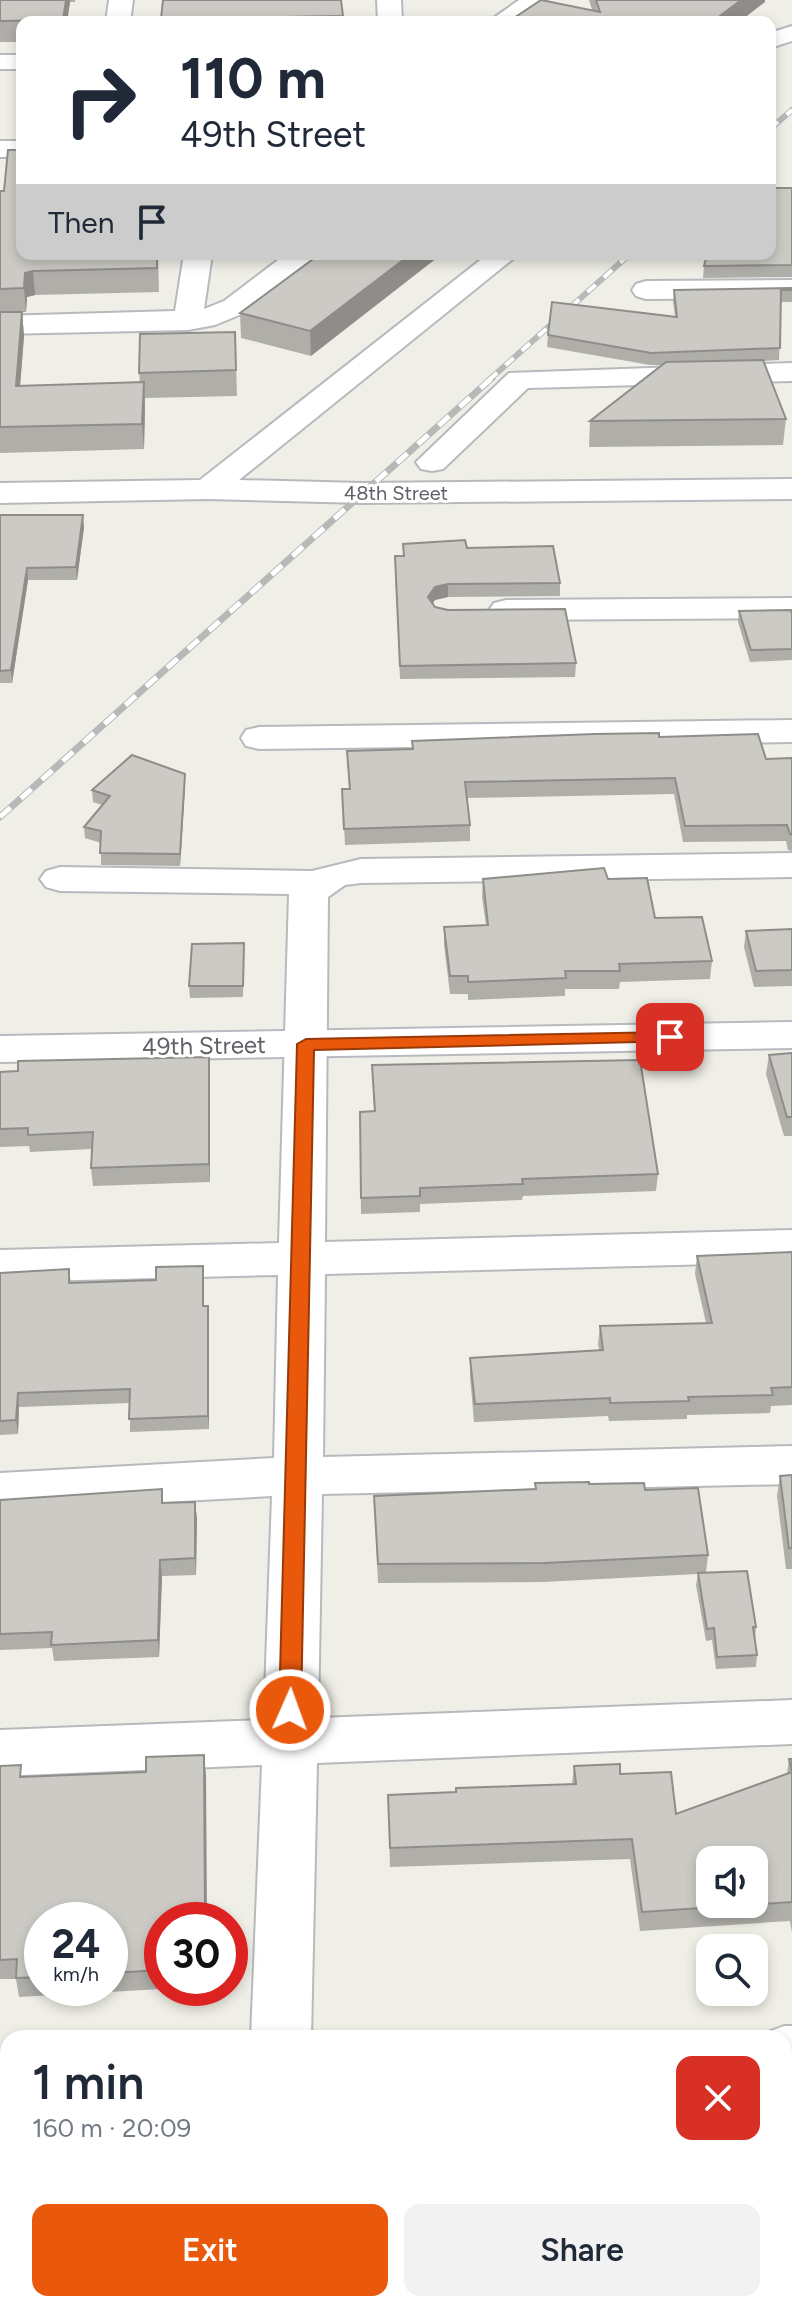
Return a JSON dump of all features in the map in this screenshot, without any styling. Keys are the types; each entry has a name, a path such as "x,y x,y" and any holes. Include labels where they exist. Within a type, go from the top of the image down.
{"street":[{"path":"510,16 535,0"},
{"path":"188,321 197,260"},
{"path":"0,325 205,319 234,307 296,260"},
{"path":"208,489 497,260"},
{"path":"646,290 792,289"},
{"path":"432,462 520,379 792,372"},
{"name":"48th Street","path":"0,493 208,489 362,493 792,489"},
{"path":"480,610 792,608"},
{"path":"259,738 792,731"},
{"path":"281,2030 298,1476 299,1257 308,895 317,883 332,875 361,871 792,865"},
{"path":"60,879 317,883"},
{"name":"49th Street","path":"0,1049 792,1035"},
{"path":"0,1266 792,1246"},
{"path":"0,1492 298,1476 792,1465"},
{"path":"0,1753 792,1722"}],"building":[{"path":"0,0 66,0 64,16 16,16 16,21 0,21"},
{"path":"163,0 341,0 343,16 161,16"},
{"path":"541,0 600,12 596,0 741,0 720,16 517,16"},
{"path":"8,150 16,150 16,260 157,260 157,268 33,271 25,273 24,288 0,289 0,191 4,191"},
{"path":"776,188 792,188 792,265 704,266 706,260 776,260"},
{"path":"312,260 403,260 310,331 240,313"},
{"path":"792,288 781,290 780,348 651,353 548,335 552,302 677,317 674,290"},
{"path":"0,312 22,312 16,386 144,382 142,424 0,427"},
{"path":"235,332 236,370 139,373 140,334"},
{"path":"763,360 786,419 590,421 666,362"},
{"path":"0,515 83,515 76,567 27,568 11,670 0,671"},
{"path":"465,540 467,548 553,546 560,583 448,584 435,587 428,597 435,607 448,610 565,609 576,663 400,666 395,556 404,556 403,544"},
{"path":"791,610 792,649 751,650 739,611"},
{"path":"659,733 659,737 758,734 766,759 792,758 792,835 787,825 685,826 675,778 465,782 470,825 344,829 342,789 350,789 347,751 413,749 412,741"},
{"path":"132,755 185,774 180,854 100,853 101,831 84,827 110,796 92,790"},
{"path":"604,868 608,879 647,878 655,918 702,917 712,961 619,964 620,971 565,971 566,978 468,982 468,976 450,976 444,927 488,925 483,879"},
{"path":"792,929 792,970 756,971 746,931"},
{"path":"244,943 243,986 189,986 192,944"},
{"path":"792,1053 792,1117 787,1117 769,1055"},
{"path":"209,1057 209,1164 91,1168 93,1132 28,1135 28,1128 0,1129 0,1072 18,1071 18,1061"},
{"path":"640,1060 658,1174 522,1179 523,1184 420,1188 420,1196 361,1198 360,1112 375,1111 372,1065"},
{"path":"792,1252 792,1387 771,1388 773,1395 688,1397 689,1401 610,1403 610,1398 475,1404 470,1358 603,1350 600,1326 712,1323 697,1256"},
{"path":"203,1266 203,1306 208,1306 208,1416 129,1419 130,1389 18,1393 16,1420 0,1421 0,1273 69,1269 69,1283 156,1280 156,1267"},
{"path":"792,1475 792,1548 789,1548 780,1476"},
{"path":"535,1483 644,1483 645,1490 698,1488 708,1555 544,1563 378,1564 374,1496 536,1489"},
{"path":"162,1489 162,1503 195,1502 195,1558 160,1560 158,1640 51,1645 52,1632 0,1634 0,1500"},
{"path":"747,1571 757,1655 717,1657 714,1628 707,1629 698,1573"},
{"path":"204,1755 205,1902 144,1902 144,1971 128,1972 128,1902 24,1902 24,1978 16,1978 17,1959 0,1960 0,1766 21,1765 20,1777 146,1772 146,1757"},
{"path":"620,1764 620,1774 671,1772 676,1814 792,1772 792,1902 768,1904 768,1846 696,1846 696,1908 642,1912 632,1839 390,1848 388,1795 456,1792 456,1788 576,1784 574,1766"}],"railway":[{"path":"776,124 792,110"},
{"path":"489,380 623,260"},
{"path":"0,817 492,378"}],"route":[{"path":"290,1710 306,1044 670,1037"}]}
